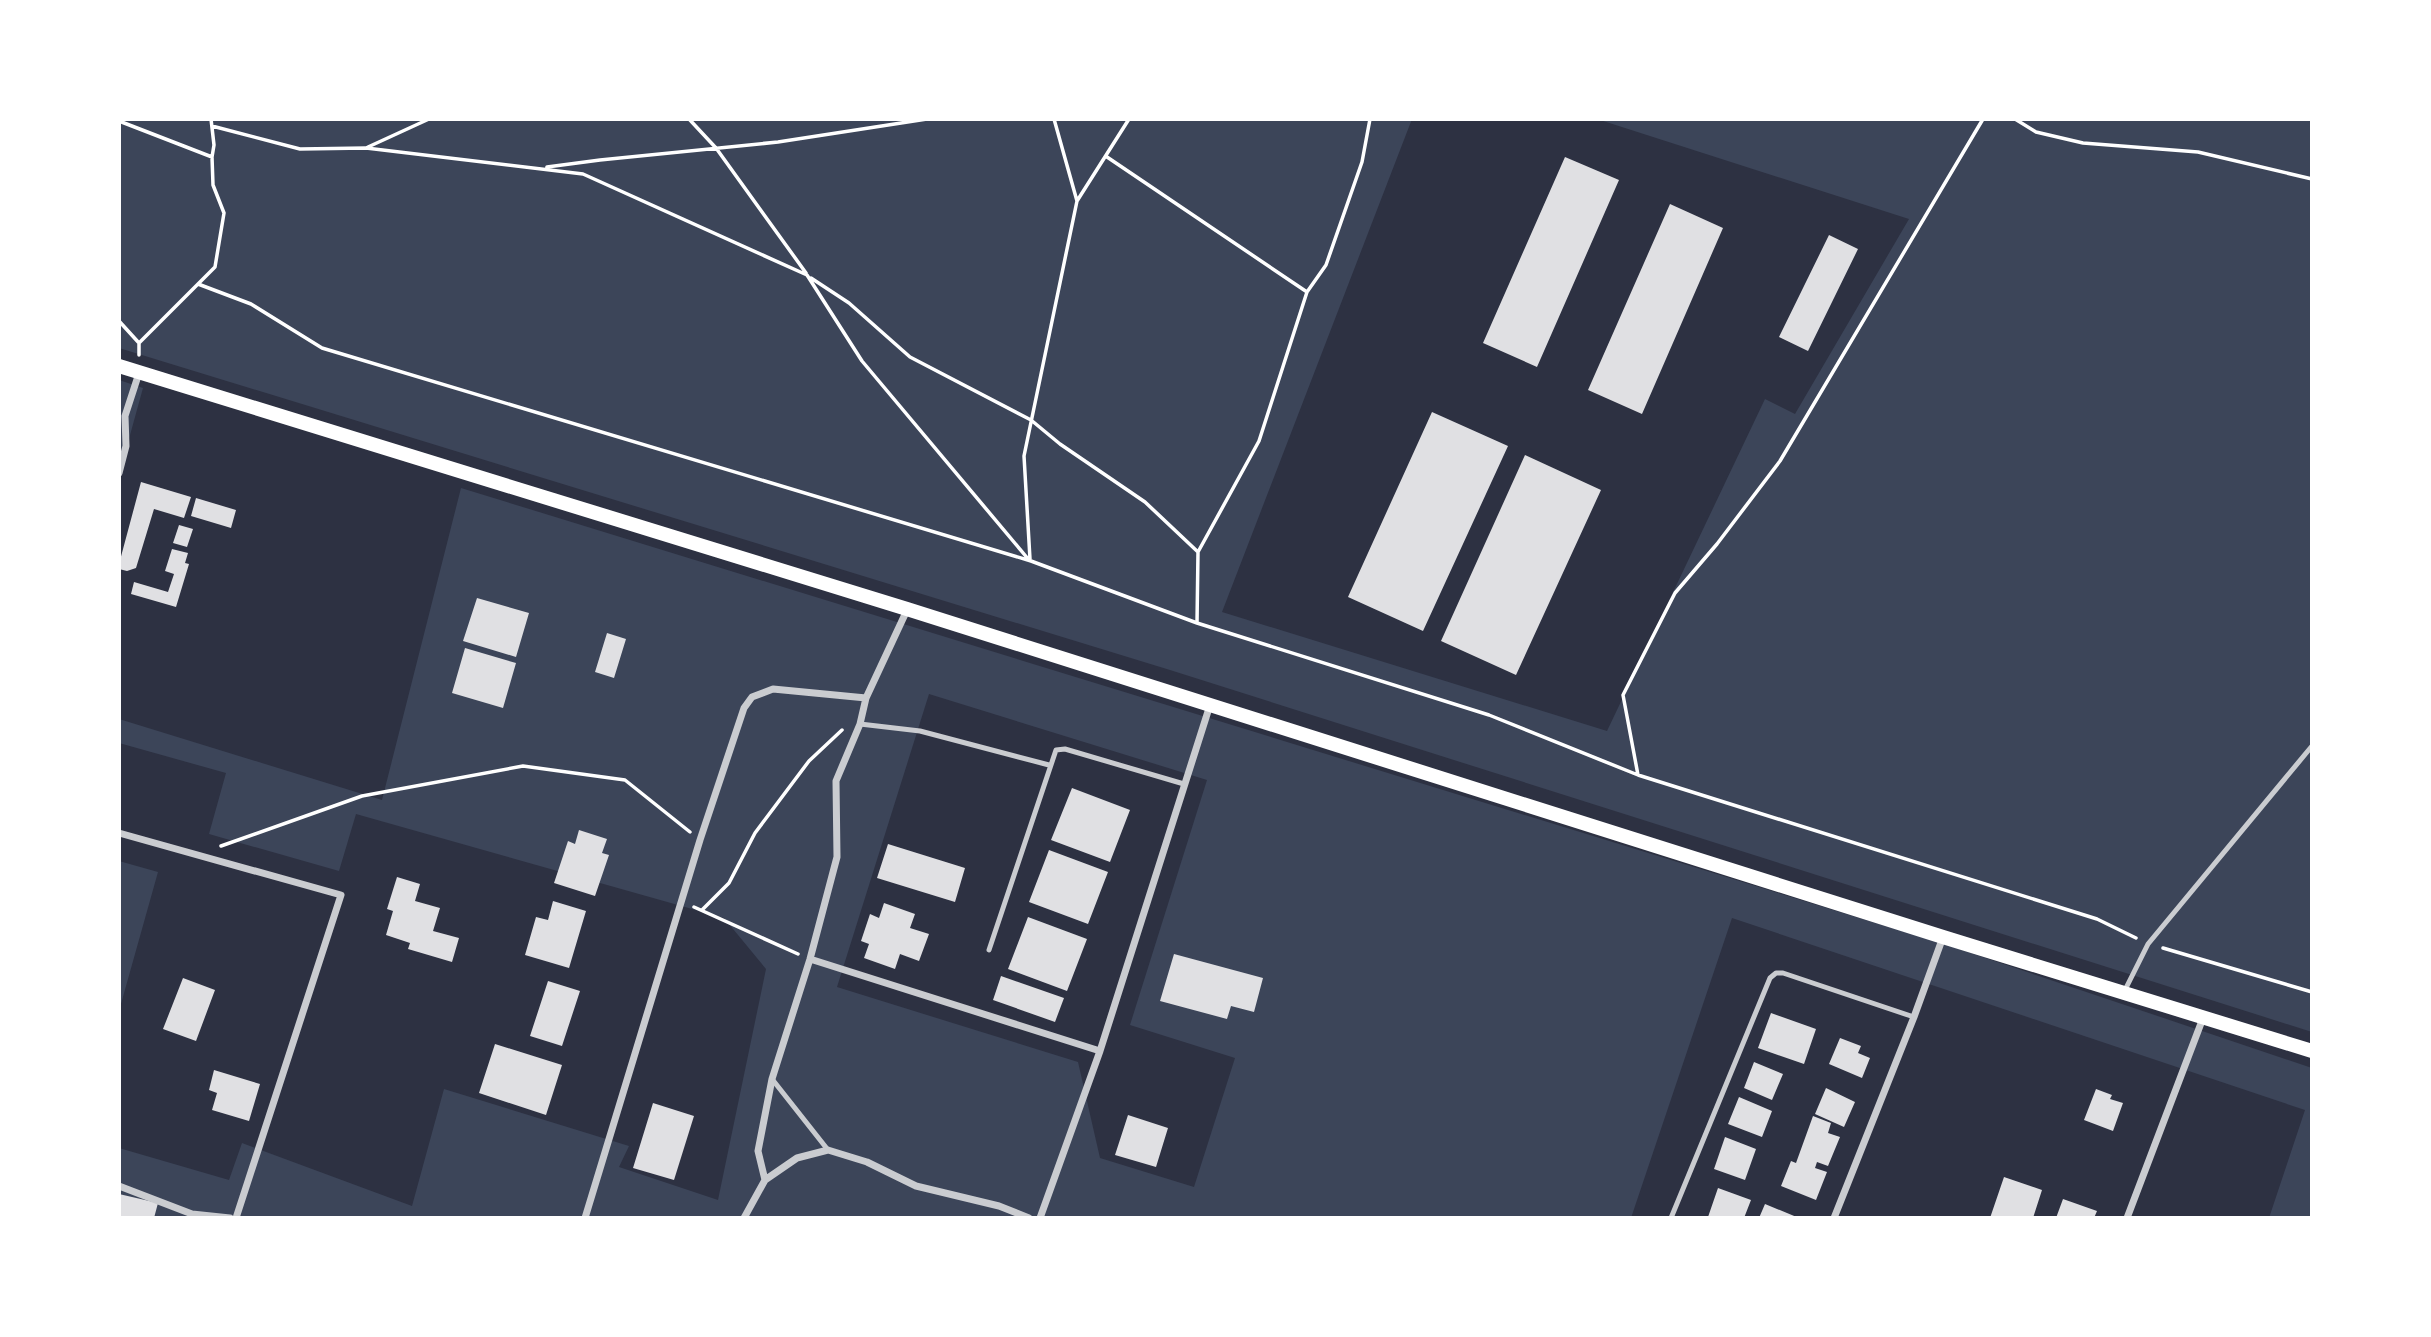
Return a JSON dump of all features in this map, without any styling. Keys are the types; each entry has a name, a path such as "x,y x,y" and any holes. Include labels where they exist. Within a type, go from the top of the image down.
{"main road":[{"path":"119,366 907,609 2312,1051"}],"street":[{"path":"119,473 125,446 125,416 139,373"},
{"path":"765,1180 758,1151 772,1079 810,959 837,857 836,781 860,724 866,698 907,609"},
{"path":"586,1218 700,839 744,708 752,697 773,690 866,698"},
{"path":"1040,1218 1100,1051 1211,705"},
{"path":"119,833 341,895 236,1218"},
{"path":"1833,1218 1914,1017 1943,937"},
{"path":"810,959 1100,1051"},
{"path":"2127,1218 2204,1017"},
{"path":"744,1218 765,1180 797,1158 828,1150 867,1162 916,1186 999,1206 1028,1218"},
{"path":"119,1186 192,1216 230,1218"}],"lane":[{"path":"860,724 920,731 1049,765"},
{"path":"2124,992 2148,944 2312,746"},
{"path":"989,950 1056,750 1065,749 1184,785"},
{"path":"1671,1218 1770,978 1776,973 1783,973 1914,1017"},
{"path":"772,1079 828,1150"}],"path":[{"path":"139,344 215,267 225,213 213,185 214,145 211,119"},
{"path":"366,148 429,119"},
{"path":"689,119 716,148 807,275 862,361 1031,561"},
{"path":"539,169 778,142 927,119"},
{"path":"1054,119 1077,201"},
{"path":"1031,561 1024,456 1077,201 1129,119"},
{"path":"1197,623 1198,552 1259,441 1307,292 1326,265 1362,162 1370,119"},
{"path":"1638,775 1623,695 1675,593 1717,544 1780,461 1983,119"},
{"path":"2015,119 2036,132 2083,144 2198,152 2312,179"},
{"path":"119,121 212,157"},
{"path":"212,127 300,149 366,148 583,174 807,275 849,303 910,356 1031,420 1060,444 1145,502 1198,552"},
{"path":"1107,157 1307,292"},
{"path":"198,284 251,304 322,348 1031,561 1197,623 1489,715 1638,775 2098,919 2148,944 2312,992"},
{"path":"119,321 139,344 139,373"},
{"path":"702,910 729,883 755,834 810,761 864,710"},
{"path":"194,855 362,796 523,766 625,780 700,839"},
{"path":"682,900 810,959"}],"shaded area":[{"path":"119,119 1412,119 1222,612 1607,731 1765,399 1795,414 1909,219 1597,119 2312,119 2312,1032 1170,670 119,348"},
{"path":"119,380 143,388 119,475"},
{"path":"461,488 1944,944 2312,1068 2312,1218 2269,1218 2305,1110 1732,918 1631,1218 119,1218 119,1148 229,1180 242,1143 412,1206 444,1089 629,1146 619,1167 718,1200 766,969 724,918 356,814 339,871 209,834 226,773 119,743 119,719 382,800","holes":["929,694 1207,780 1130,1025 1235,1058 1194,1187 1100,1158 1078,1062 837,987"]},
{"path":"119,861 158,872 119,1011"}],"building":[{"path":"1565,157 1619,180 1537,367 1483,343"},
{"path":"1670,204 1723,228 1642,414 1588,390"},
{"path":"1829,235 1858,249 1808,351 1779,337"},
{"path":"1432,412 1508,446 1423,631 1348,597"},
{"path":"1525,455 1601,490 1516,675 1441,641"},
{"path":"141,482 191,497 184,518 154,509 136,568 127,571 119,569 119,564"},
{"path":"196,498 236,510 231,528 191,516"},
{"path":"179,525 193,529 187,547 173,543"},
{"path":"172,549 188,553 185,563 189,564 176,607 131,594 134,582 168,592 174,574 165,571"},
{"path":"477,598 529,613 516,657 463,641"},
{"path":"607,633 626,639 614,678 595,672"},
{"path":"465,648 516,663 503,708 452,693"},
{"path":"1072,788 1130,810 1110,862 1051,840"},
{"path":"579,830 607,839 602,853 609,855 595,896 554,883 568,841 575,844"},
{"path":"888,844 965,868 955,902 877,878"},
{"path":"1049,850 1108,872 1088,924 1029,902"},
{"path":"397,877 420,884 415,901 440,908 433,931 459,938 452,962 408,949 410,943 386,935 393,911 387,909"},
{"path":"553,901 586,911 569,968 525,955 536,917 548,920"},
{"path":"884,903 915,914 910,928 929,934 919,961 900,954 895,969 864,958 869,944 861,941 870,914 879,918"},
{"path":"1028,917 1087,939 1067,991 1008,969"},
{"path":"1174,954 1263,978 1254,1012 1231,1006 1227,1019 1160,1001"},
{"path":"1001,976 1064,998 1055,1022 993,1000"},
{"path":"183,978 215,990 196,1041 163,1029"},
{"path":"548,981 580,991 562,1046 530,1036"},
{"path":"1771,1013 1816,1029 1804,1064 1758,1048"},
{"path":"1840,1038 1861,1046 1858,1053 1870,1058 1862,1078 1829,1064"},
{"path":"495,1044 562,1065 546,1115 479,1093"},
{"path":"1754,1062 1783,1074 1772,1100 1744,1088"},
{"path":"214,1070 260,1084 249,1121 212,1110 217,1093 209,1090"},
{"path":"1826,1088 1855,1102 1844,1127 1815,1114"},
{"path":"2096,1089 2112,1095 2110,1099 2123,1103 2113,1131 2084,1120"},
{"path":"1739,1097 1772,1111 1762,1137 1728,1124"},
{"path":"653,1103 694,1116 674,1180 633,1168"},
{"path":"1128,1115 1168,1128 1156,1167 1115,1155"},
{"path":"1813,1116 1831,1123 1828,1133 1840,1137 1828,1166 1817,1162 1815,1168 1827,1172 1816,1200 1781,1186 1791,1161 1796,1163"},
{"path":"1725,1137 1756,1149 1745,1180 1714,1169"},
{"path":"2004,1177 2042,1190 2033,1218 1990,1218"},
{"path":"1718,1188 1751,1200 1744,1218 1708,1217"},
{"path":"119,1194 158,1203 154,1218 119,1218"},
{"path":"2063,1199 2097,1211 2094,1218 2056,1218"},
{"path":"1765,1204 1799,1218 1759,1218"}]}
